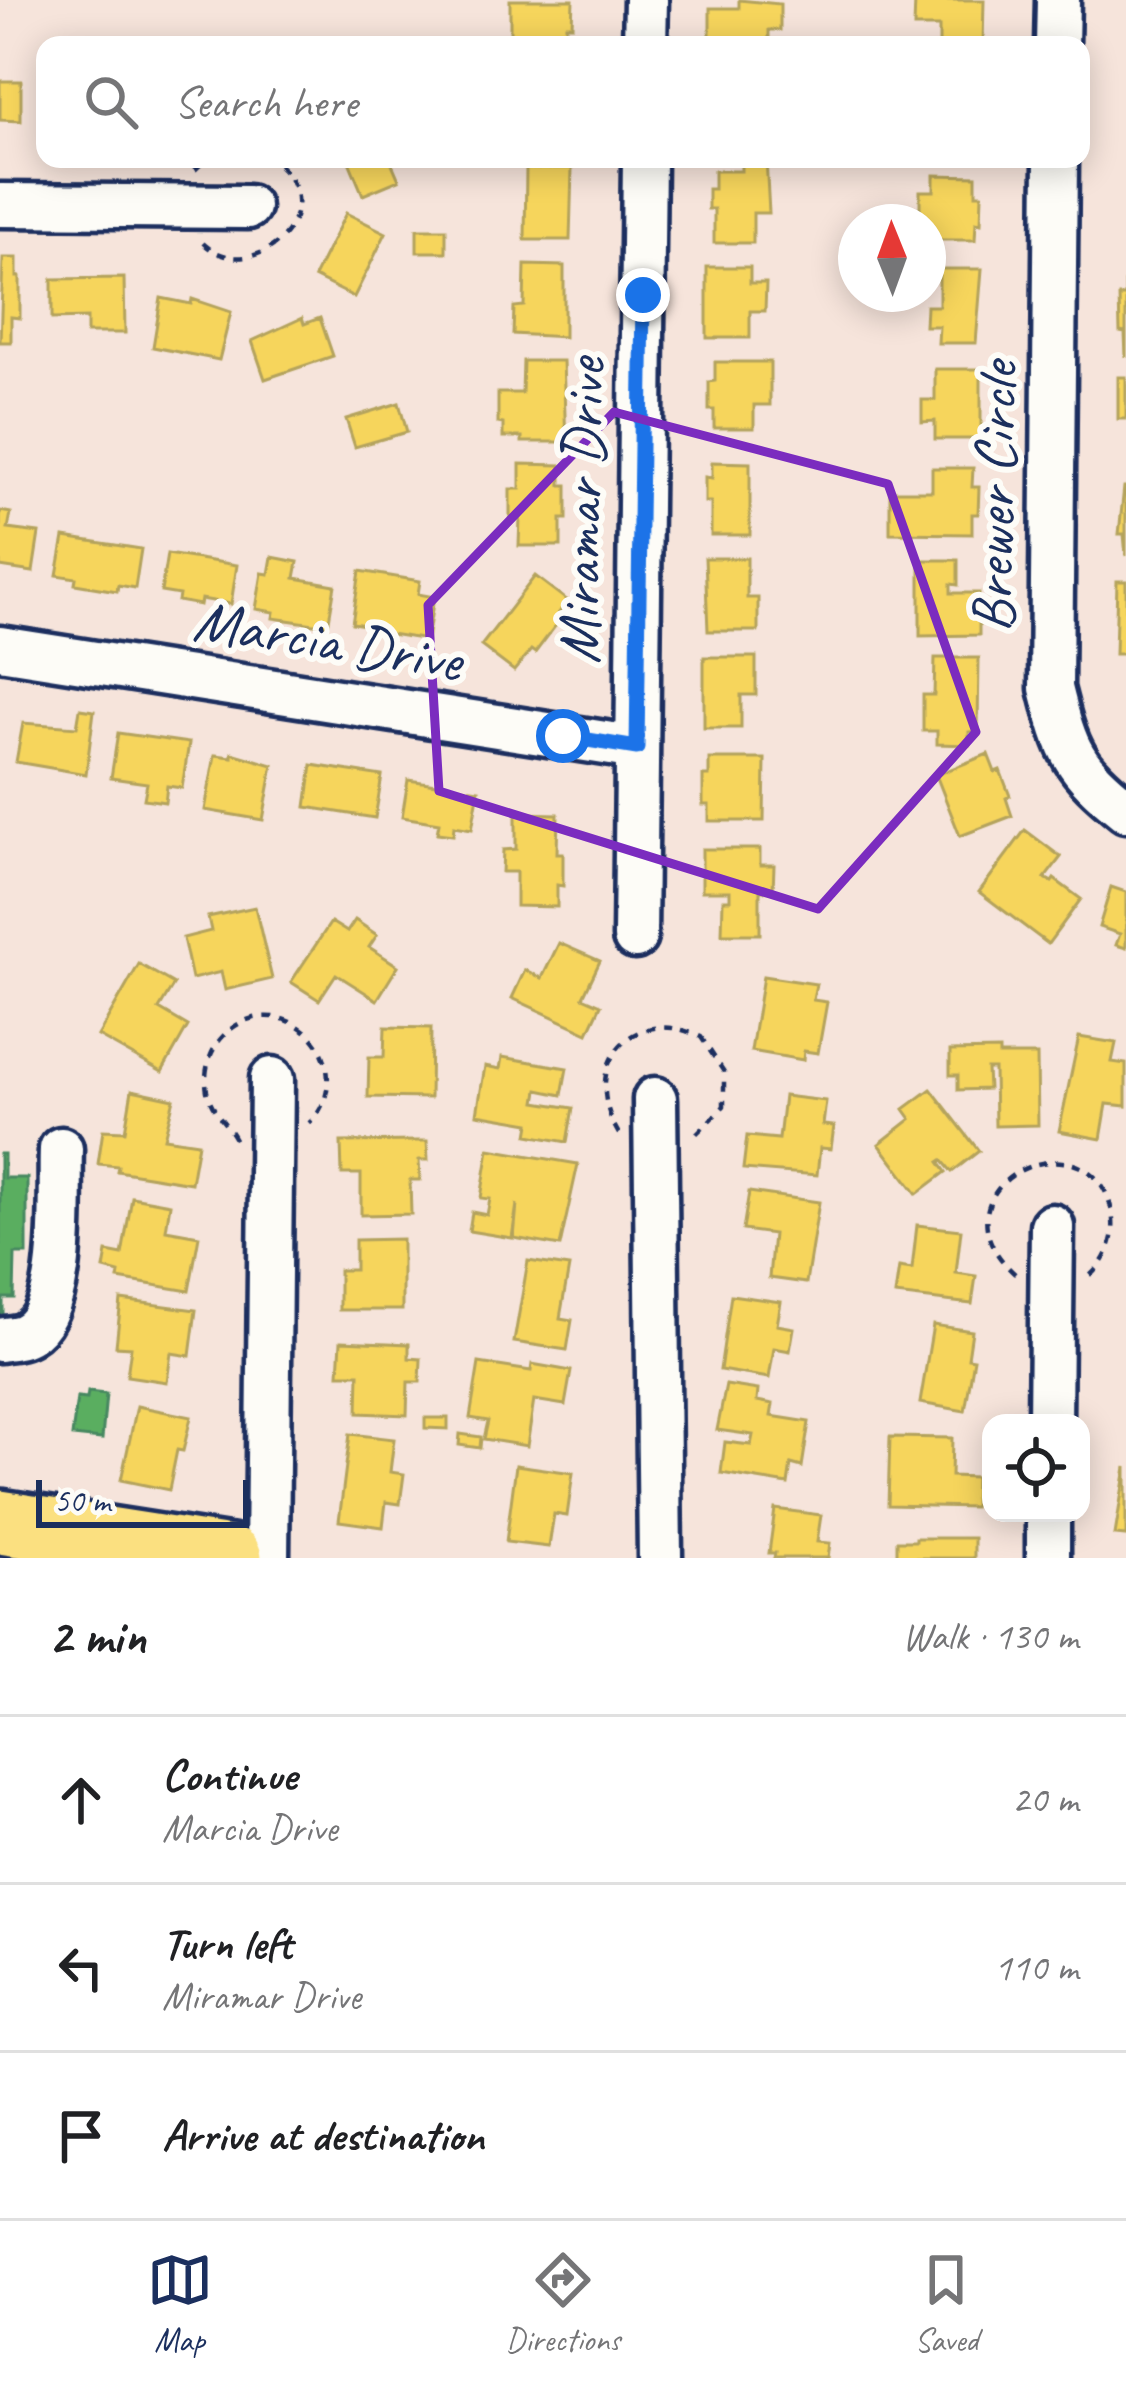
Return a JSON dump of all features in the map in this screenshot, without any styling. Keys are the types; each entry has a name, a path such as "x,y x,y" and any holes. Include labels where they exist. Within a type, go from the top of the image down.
{"highway":[{"path":"0,1522 230,1558"}],"street":[{"path":"646,0 646,36"},
{"path":"1058,0 1058,36"},
{"name":"Miramar Drive","path":"635,937 644,168"},
{"name":"Brewer Circle","path":"1056,168 1051,688 1072,758 1126,810"},
{"path":"0,205 248,207"},
{"name":"Marcia Drive","path":"0,648 637,748"},
{"path":"267,1558 272,1079"},
{"path":"655,1099 660,1558"},
{"path":"0,1340 30,1333 56,1289 61,1149"},
{"path":"1049,1414 1052,1226"},
{"path":"1048,1522 1048,1558"}],"highlighted area":[{"path":"614,412 888,484 976,732 818,909 439,791 428,605"}],"building: Homes":[{"path":"510,0 573,0 572,25 566,25 566,36 510,36"},
{"path":"739,0 780,4 780,30 769,30 769,36 710,36 710,8 739,8"},
{"path":"915,0 984,0 983,36 939,36 939,27 914,27"},
{"path":"0,81 21,81 21,121 0,120"},
{"path":"352,168 394,168 399,180 363,195"},
{"path":"526,168 572,168 570,240 525,240"},
{"path":"766,168 769,213 753,213 753,243 714,243 714,209 708,209 708,189 714,189 714,171"},
{"path":"934,175 976,176 976,194 982,194 975,240 946,240 946,204 920,204 920,191 934,191"},
{"path":"346,213 386,233 354,297 314,277"},
{"path":"417,229 446,229 446,252 417,252"},
{"path":"3,258 17,258 20,277 20,318 11,317 11,342 0,342"},
{"path":"525,265 564,266 564,337 513,334 514,307 524,306"},
{"path":"707,267 750,267 750,283 766,283 765,311 750,311 750,338 707,338"},
{"path":"946,269 982,269 976,343 938,343 939,326 925,326 926,312 946,312"},
{"path":"1125,275 1126,357 1119,296 1125,296"},
{"path":"124,278 125,333 87,333 87,318 52,319 52,279"},
{"path":"161,298 191,304 192,299 231,312 219,360 153,347"},
{"path":"302,318 304,324 320,318 333,356 265,379 252,341"},
{"path":"523,361 563,361 566,442 503,437 498,393 522,393"},
{"path":"715,362 770,362 770,405 754,405 754,428 714,428 709,382 715,381"},
{"path":"935,369 981,369 981,439 935,439 935,421 922,422 922,400 935,400"},
{"path":"1118,377 1126,377 1126,419 1118,419"},
{"path":"399,403 407,432 355,447 346,419"},
{"path":"712,462 750,463 750,535 711,535 705,477 712,478"},
{"path":"520,464 561,465 561,485 567,485 567,519 561,519 561,546 519,546 520,517 510,517 510,489 520,489"},
{"path":"932,468 973,468 972,487 979,487 972,534 890,533 890,491 932,491"},
{"path":"1124,487 1126,556 1124,534 1119,534"},
{"path":"0,511 11,513 8,529 39,533 33,572 0,567"},
{"path":"64,537 141,549 135,588 118,585 117,591 75,584 76,578 57,575"},
{"path":"167,554 237,565 231,604 201,599 200,605 161,592"},
{"path":"272,557 298,562 295,578 335,585 328,626 273,618 274,612 256,609 262,573 269,574"},
{"path":"705,558 747,558 747,598 758,598 758,631 708,631"},
{"path":"920,560 958,560 958,585 951,584 951,593 979,593 979,635 920,636"},
{"path":"360,571 420,581 418,594 434,597 427,640 352,623"},
{"path":"535,576 568,601 535,653 531,650 514,671 481,646"},
{"path":"1117,581 1126,581 1126,654 1115,654"},
{"path":"704,657 756,657 756,695 741,695 741,728 704,728"},
{"path":"935,658 979,658 978,731 969,732 969,745 937,744 937,731 923,731 923,695 934,695"},
{"path":"80,709 94,711 86,774 16,762 23,723 77,727"},
{"path":"118,733 189,743 182,788 167,786 165,802 144,799 147,783 111,778"},
{"path":"232,753 273,765 263,820 205,810 215,755 232,757"},
{"path":"988,754 995,772 1000,770 1012,816 960,836 936,775"},
{"path":"709,759 765,759 764,821 709,821 709,805 703,805 703,776 709,776"},
{"path":"312,765 382,776 375,818 306,807"},
{"path":"408,780 479,790 472,829 454,826 453,835 437,833 439,823 402,817"},
{"path":"516,813 558,814 557,853 563,853 563,886 557,885 557,907 516,906 516,872 502,872 503,850 516,849"},
{"path":"1025,830 1061,857 1045,878 1054,879 1081,899 1048,944 979,892"},
{"path":"702,849 760,849 760,865 774,865 773,891 760,891 760,934 722,934 723,900 730,900 730,891 702,891"},
{"path":"1111,887 1126,892 1126,948 1116,945 1120,934 1099,927"},
{"path":"255,907 272,979 225,990 221,972 192,979 183,938 211,931 208,917"},
{"path":"355,920 377,935 369,947 398,966 377,1000 336,974 319,1000 291,982 331,922 347,932"},
{"path":"559,943 600,961 583,997 601,1005 588,1033 512,998 525,970 542,978"},
{"path":"139,964 174,984 159,1009 188,1026 162,1072 98,1036"},
{"path":"763,976 816,984 813,1000 827,1002 818,1053 804,1051 803,1060 751,1051"},
{"path":"385,1027 431,1028 430,1098 368,1097 369,1057 384,1057"},
{"path":"1079,1037 1116,1043 1112,1062 1126,1064 1126,1106 1107,1104 1101,1139 1059,1131"},
{"path":"999,1050 999,1055 1037,1055 1038,1125 995,1126 994,1069 987,1069 988,1089 958,1090 958,1075 950,1075 950,1051"},
{"path":"502,1057 567,1068 562,1095 538,1090 536,1102 573,1108 567,1142 528,1135 530,1123 477,1114 485,1066 500,1069"},
{"path":"931,1089 979,1151 952,1172 939,1162 946,1172 917,1194 879,1144 911,1119 904,1109"},
{"path":"132,1090 174,1099 164,1138 198,1143 191,1183 98,1164 103,1130 125,1131"},
{"path":"784,1096 826,1101 823,1125 834,1126 831,1149 820,1148 817,1175 743,1169 747,1136 779,1139"},
{"path":"427,1141 428,1160 419,1160 420,1180 410,1180 411,1214 361,1215 361,1174 342,1174 341,1142"},
{"path":"489,1149 578,1164 560,1246 514,1238 517,1204 512,1238 469,1231 472,1212 487,1215 490,1199 481,1198"},
{"path":"749,1192 819,1202 806,1283 769,1278 773,1234 743,1230"},
{"path":"132,1197 170,1204 166,1230 199,1236 189,1291 118,1279 119,1273 104,1269 107,1252 122,1255"},
{"path":"917,1225 961,1230 956,1273 976,1276 972,1304 895,1295 899,1267 912,1269"},
{"path":"402,1239 402,1310 339,1310 339,1270 355,1270 355,1240"},
{"path":"528,1261 569,1267 560,1318 572,1320 567,1350 514,1342"},
{"path":"731,1295 781,1302 777,1325 794,1328 790,1351 774,1348 769,1378 720,1370"},
{"path":"121,1300 196,1310 190,1356 171,1353 167,1382 127,1376 131,1347 116,1346"},
{"path":"933,1325 972,1331 968,1358 974,1359 965,1411 920,1403"},
{"path":"341,1341 409,1344 409,1358 421,1359 420,1382 408,1382 407,1415 358,1413 359,1374 339,1374"},
{"path":"479,1363 571,1371 565,1405 534,1400 527,1446 484,1439 488,1421 470,1418"},
{"path":"726,1385 758,1390 757,1401 773,1404 771,1416 809,1422 802,1467 791,1464 788,1484 721,1473 725,1442 751,1445 753,1435 717,1430"},
{"path":"137,1406 191,1417 183,1451 177,1450 169,1490 121,1480"},
{"path":"425,1418 448,1418 448,1429 425,1428"},
{"path":"350,1434 394,1439 390,1472 404,1474 400,1504 386,1502 383,1527 339,1521"},
{"path":"460,1434 481,1437 480,1448 459,1445"},
{"path":"890,1437 952,1438 951,1476 975,1477 974,1507 888,1505"},
{"path":"516,1465 573,1473 567,1516 554,1514 549,1547 506,1542"},
{"path":"1126,1467 1126,1536 1115,1535"},
{"path":"775,1509 821,1515 817,1542 830,1543 828,1558 774,1558 775,1553 769,1553"},
{"path":"974,1538 974,1558 897,1558 897,1541"}],"building: Public":[{"path":"0,1154 4,1154 4,1178 27,1178 27,1254 15,1254 14,1298 3,1298 3,1318 0,1318"},
{"path":"88,1392 106,1394 102,1439 72,1436 77,1398 87,1399"}],"route":[{"path":"563,736 637,748 643,295"}]}
